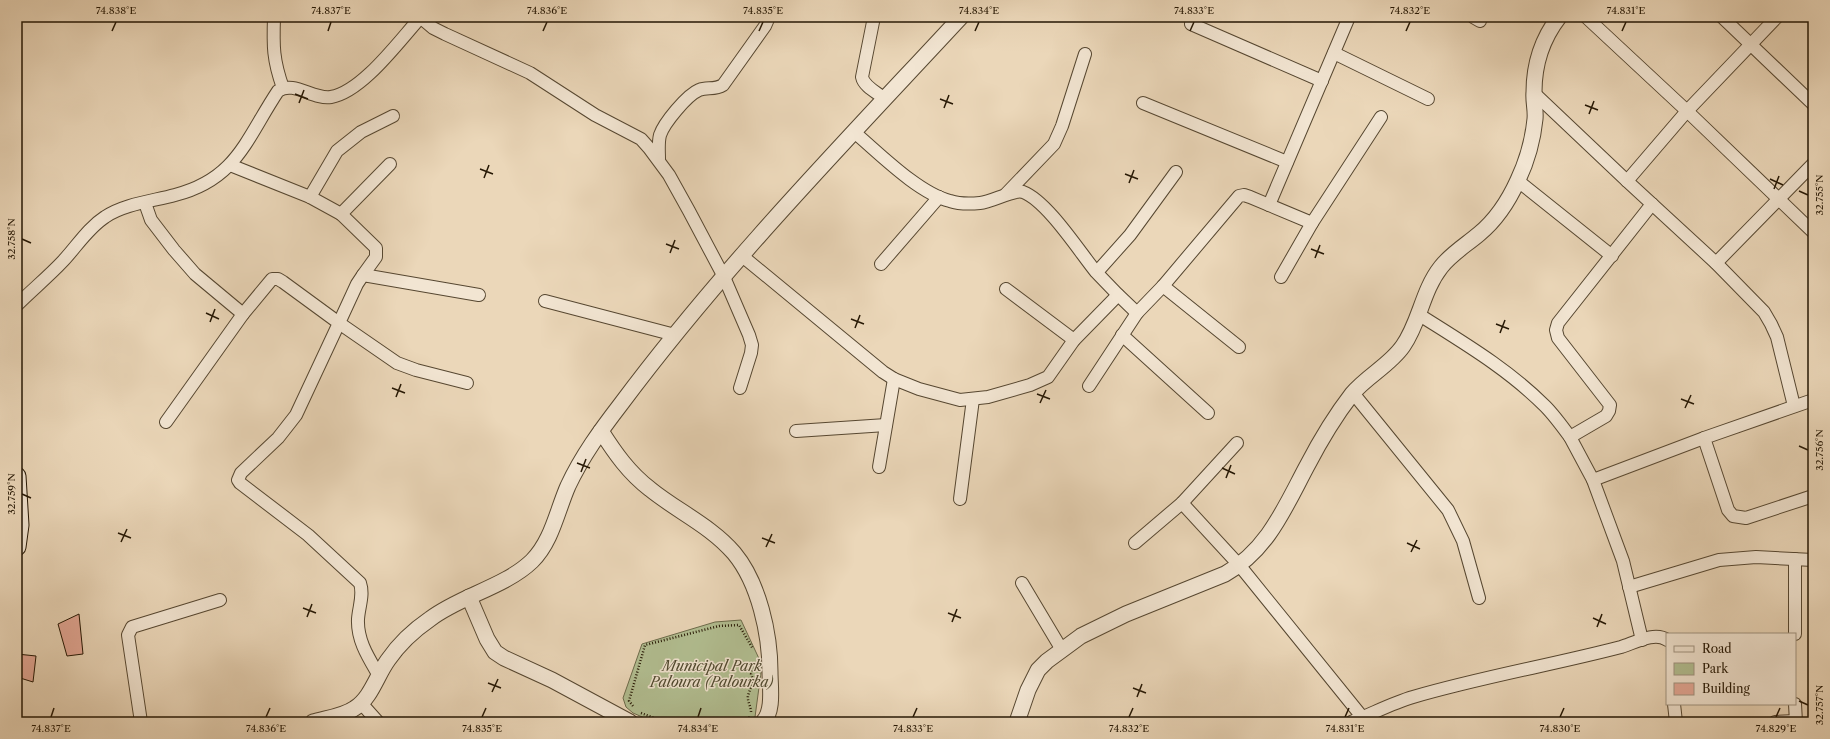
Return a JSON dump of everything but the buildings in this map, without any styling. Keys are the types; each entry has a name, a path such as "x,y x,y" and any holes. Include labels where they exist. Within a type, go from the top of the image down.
{"main road":[{"path":"17,476 20,525 17,547"}],"street":[{"path":"274,17 273,52 276,68 283,88"},
{"path":"17,305 63,261 84,236 105,216 126,208 195,190 214,179 230,165 251,137 278,91 283,88 290,87 316,96 330,97 340,94 366,77 420,17 433,28 460,42 530,73 586,110 641,139 659,159 724,277 749,334 752,345 750,360 740,388"},
{"path":"659,159 659,141 661,133 677,110 699,90 719,88 723,85 766,26 769,17"},
{"path":"874,17 862,77 863,81 867,85 885,99"},
{"path":"313,722 344,714 354,709 361,703 378,674 401,644 424,623 444,609 514,574 531,561 541,549 550,533 567,488 586,452 620,405 742,255 961,17"},
{"path":"1269,205 1349,17"},
{"path":"1017,722 1028,690 1038,670 1047,661 1081,636 1168,596 1213,580 1240,566 1256,551 1275,526 1320,442 1353,393 1365,380 1404,346 1424,296 1441,267 1493,221 1518,181 1531,142 1535,117 1534,92 1536,65 1542,45 1550,28 1560,17"},
{"path":"1586,17 1687,111 1813,232"},
{"path":"1722,17 1813,104"},
{"path":"1627,181 1687,111 1777,17"},
{"path":"1191,24 1322,81"},
{"path":"1334,53 1428,99"},
{"path":"1004,196 1054,144 1062,126 1085,54"},
{"path":"1534,92 1716,263 1753,300 1771,324 1777,338 1794,406"},
{"path":"1143,103 1287,162"},
{"path":"310,197 337,151 361,132 393,116"},
{"path":"1280,277 1312,223 1381,117"},
{"path":"854,132 917,184 949,201 964,204 982,203 1016,191 1023,192 1037,201 1058,223 1097,272 1137,313"},
{"path":"341,214 390,164"},
{"path":"1716,263 1778,198 1813,164"},
{"path":"230,165 310,197 341,214 376,248 376,257 357,284 296,415 283,432 241,473 238,480 240,484 308,535 360,582 362,591 358,618 358,633 362,646 378,674"},
{"path":"1097,272 1130,235 1176,172"},
{"path":"1518,181 1612,256"},
{"path":"1089,386 1137,313 1163,286 1239,196 1244,195 1312,223"},
{"path":"881,264 939,197"},
{"path":"145,203 151,220 195,274 243,314"},
{"path":"1570,437 1606,416 1610,405 1558,338 1556,330 1558,323 1652,204"},
{"path":"742,255 871,362 894,379 947,398 973,399 1030,385 1048,377 1074,340 1118,295"},
{"path":"363,275 479,295"},
{"path":"166,422 243,314 272,279 278,279 397,363 416,370 467,383"},
{"path":"1163,286 1239,347"},
{"path":"1006,289 1074,340"},
{"path":"545,301 675,336"},
{"path":"1418,314 1496,364 1516,379 1546,407 1570,437 1593,480 1623,561 1642,640"},
{"path":"1122,334 1208,413"},
{"path":"879,467 894,379"},
{"path":"1353,393 1448,510 1463,542 1479,598"},
{"path":"960,499 973,399"},
{"path":"1593,480 1704,438 1813,400"},
{"path":"796,431 886,425"},
{"path":"601,431 619,459 636,477 650,489 722,540 735,554 754,589 768,635 770,689 769,706 765,721"},
{"path":"1704,438 1728,510 1732,516 1746,518 1813,496"},
{"path":"1135,543 1182,503 1237,442"},
{"path":"1182,503 1240,566 1363,720"},
{"path":"1629,587 1719,560 1756,557 1813,560"},
{"path":"1795,559 1795,633"},
{"path":"1022,583 1062,650"},
{"path":"469,597 487,639 496,652 514,664 552,680 630,722"},
{"path":"141,722 128,635 129,630 220,600"},
{"path":"1351,722 1363,720 1388,705 1412,697 1607,650 1655,636 1663,637 1666,639"},
{"path":"361,703 378,722"},
{"path":"1674,705 1676,722"},
{"path":"1775,722 1796,722 1795,705"}],"path":[{"path":"665,722 636,711 629,701 645,645 719,626 739,625 753,649 755,656"},
{"path":"741,722 750,718 751,705 748,697 753,680 751,674 757,664"}],"green space":[{"name":"Municipal Park Paloura (Palourka)","path":"741,620 762,665 755,717 749,722 654,722 633,713 626,707 623,698 642,644 715,622"}]}
